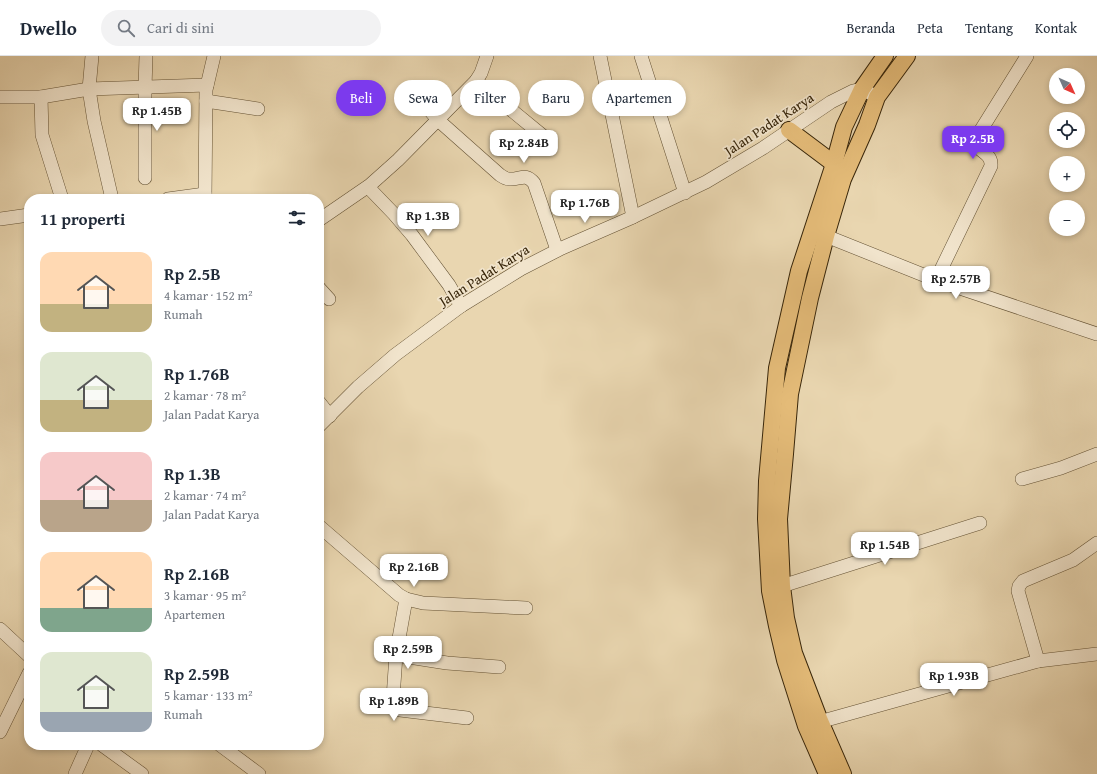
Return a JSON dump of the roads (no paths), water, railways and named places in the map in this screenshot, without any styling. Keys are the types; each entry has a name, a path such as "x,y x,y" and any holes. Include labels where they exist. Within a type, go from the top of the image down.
{"main road":[{"path":"827,774 786,618 782,586 779,519 790,394 810,298 826,236 839,169 844,127 862,89 885,56"},
{"path":"843,774 813,723 785,660 770,591 766,519 767,481 777,368 799,270 839,169 867,126 877,97 907,56"},
{"path":"789,130 839,169"}],"street":[{"path":"92,56 89,89 94,121 111,194"},
{"path":"145,178 146,56"},
{"path":"205,194 207,85 214,56"},
{"path":"477,80 481,73 487,56"},
{"path":"600,56 633,217"},
{"path":"641,56 684,193"},
{"path":"936,280 991,166 992,160 978,148 975,143 976,138 1027,56"},
{"path":"0,97 41,97 89,89 207,85"},
{"path":"862,89 877,97"},
{"name":"Jalan Padat Karya","path":"324,421 375,371 461,306 521,269 557,250 684,193 739,163 831,102 853,91 862,89"},
{"path":"41,97 42,135 60,194"},
{"path":"324,217 368,187 398,160 460,97"},
{"path":"206,101 258,109"},
{"path":"435,116 505,178 509,179 525,176 530,178 534,183 557,250"},
{"path":"519,116 543,136"},
{"path":"368,187 412,235 450,285 461,306"},
{"path":"0,219 24,216"},
{"path":"826,236 936,280 1097,334"},
{"path":"324,294 329,299"},
{"path":"324,408 330,416"},
{"path":"1022,479 1061,468 1097,454"},
{"path":"782,586 980,522"},
{"path":"324,530 399,595 406,599 423,603 526,608"},
{"path":"1038,661 1018,591 1019,586 1023,581 1062,566 1073,560 1097,543"},
{"path":"406,599 396,656 393,698 396,707 400,710 467,718"},
{"path":"0,629 24,651"},
{"path":"813,723 1038,661 1097,654"},
{"path":"396,656 447,663 499,667"},
{"path":"0,732 24,683"},
{"path":"75,774 86,750"},
{"path":"109,750 142,774"},
{"path":"226,750 254,772"}]}
